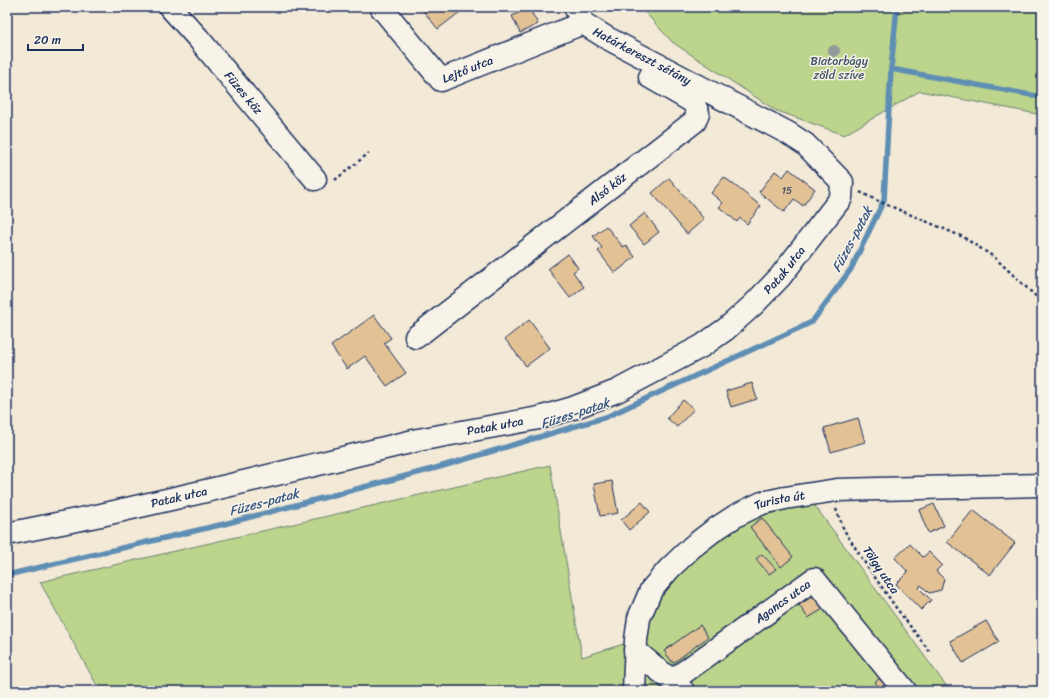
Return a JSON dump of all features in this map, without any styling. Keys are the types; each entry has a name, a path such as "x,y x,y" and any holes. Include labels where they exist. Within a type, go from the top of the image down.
{"street":[{"name":"Füzes köz","path":"170,7 198,38 315,179"},
{"name":"Lejtő utca","path":"381,7 441,80 579,15"},
{"name":"Határkereszt sétány","path":"579,15 607,38 718,96"},
{"name":"Alsó köz","path":"416,337 695,122 698,113 692,102 614,55 607,38"},
{"name":"Patak utca","path":"7,534 101,515 418,440 539,418 573,408 617,391 702,346 732,324 780,277 841,198 842,182 804,144 788,133 718,96"},
{"name":"Turista út","path":"634,691 635,650 639,618 651,590 669,569 714,530 737,515 762,503 837,490 1042,485"},
{"name":"Agancs utca","path":"678,686 814,579 905,691"},
{"path":"635,650 652,666 678,686"}],"path":[{"path":"315,179 331,184 369,153"},
{"path":"876,200 964,237 994,257 1042,302"},
{"name":"Tölgy utca","path":"837,490 836,507 844,530 897,609 930,652"}],"green space":[{"name":"Biatorbágy zöld szíve","path":"645,7 1042,7 1042,115 920,91 844,135 775,110 672,42 642,9"},
{"path":"550,465 582,657 636,640 642,623 669,579 718,533 762,510 810,499 950,691 100,691 40,582"}],"building":[{"path":"420,7 464,7 465,8 438,29"},
{"path":"529,8 538,24 520,33 512,16"},
{"path":"789,169 815,189 803,206 794,199 784,212 759,192 775,171 783,177"},
{"path":"724,177 761,206 747,224 740,218 737,222 719,207 723,203 711,193"},
{"path":"669,178 704,219 687,234 652,193"},
{"path":"645,213 659,232 644,244 629,226"},
{"path":"606,226 623,247 626,245 635,257 615,273 598,251 602,248 593,236"},
{"path":"568,254 578,268 573,272 584,287 570,298 548,269"},
{"path":"374,315 391,338 384,343 406,373 387,386 365,356 347,369 331,346"},
{"path":"529,320 550,348 526,366 505,339"},
{"path":"752,383 757,399 731,407 726,391"},
{"path":"683,400 694,409 677,427 667,418"},
{"path":"858,418 865,442 831,452 824,428"},
{"path":"612,481 618,513 600,516 594,484"},
{"path":"642,502 650,512 629,530 621,520"},
{"path":"934,504 944,526 928,533 919,510"},
{"path":"973,510 1015,543 990,575 947,542"},
{"path":"762,518 793,557 781,567 750,527"},
{"path":"910,544 923,557 929,552 942,565 936,571 944,579 941,590 929,593 921,585 919,588 931,600 921,610 896,584 908,572 895,558"},
{"path":"762,554 776,569 769,574 756,559"},
{"path":"815,595 823,609 808,618 799,605"},
{"path":"986,621 999,642 963,663 950,641"},
{"path":"700,625 708,637 673,663 664,651"},
{"path":"883,676 895,691 883,691 875,682"}],"waterway":[{"name":"Füzes-patak","path":"7,575 224,524 436,468 606,417 812,322 851,269 884,200 891,69 897,7"},
{"path":"891,69 1042,97"}]}
